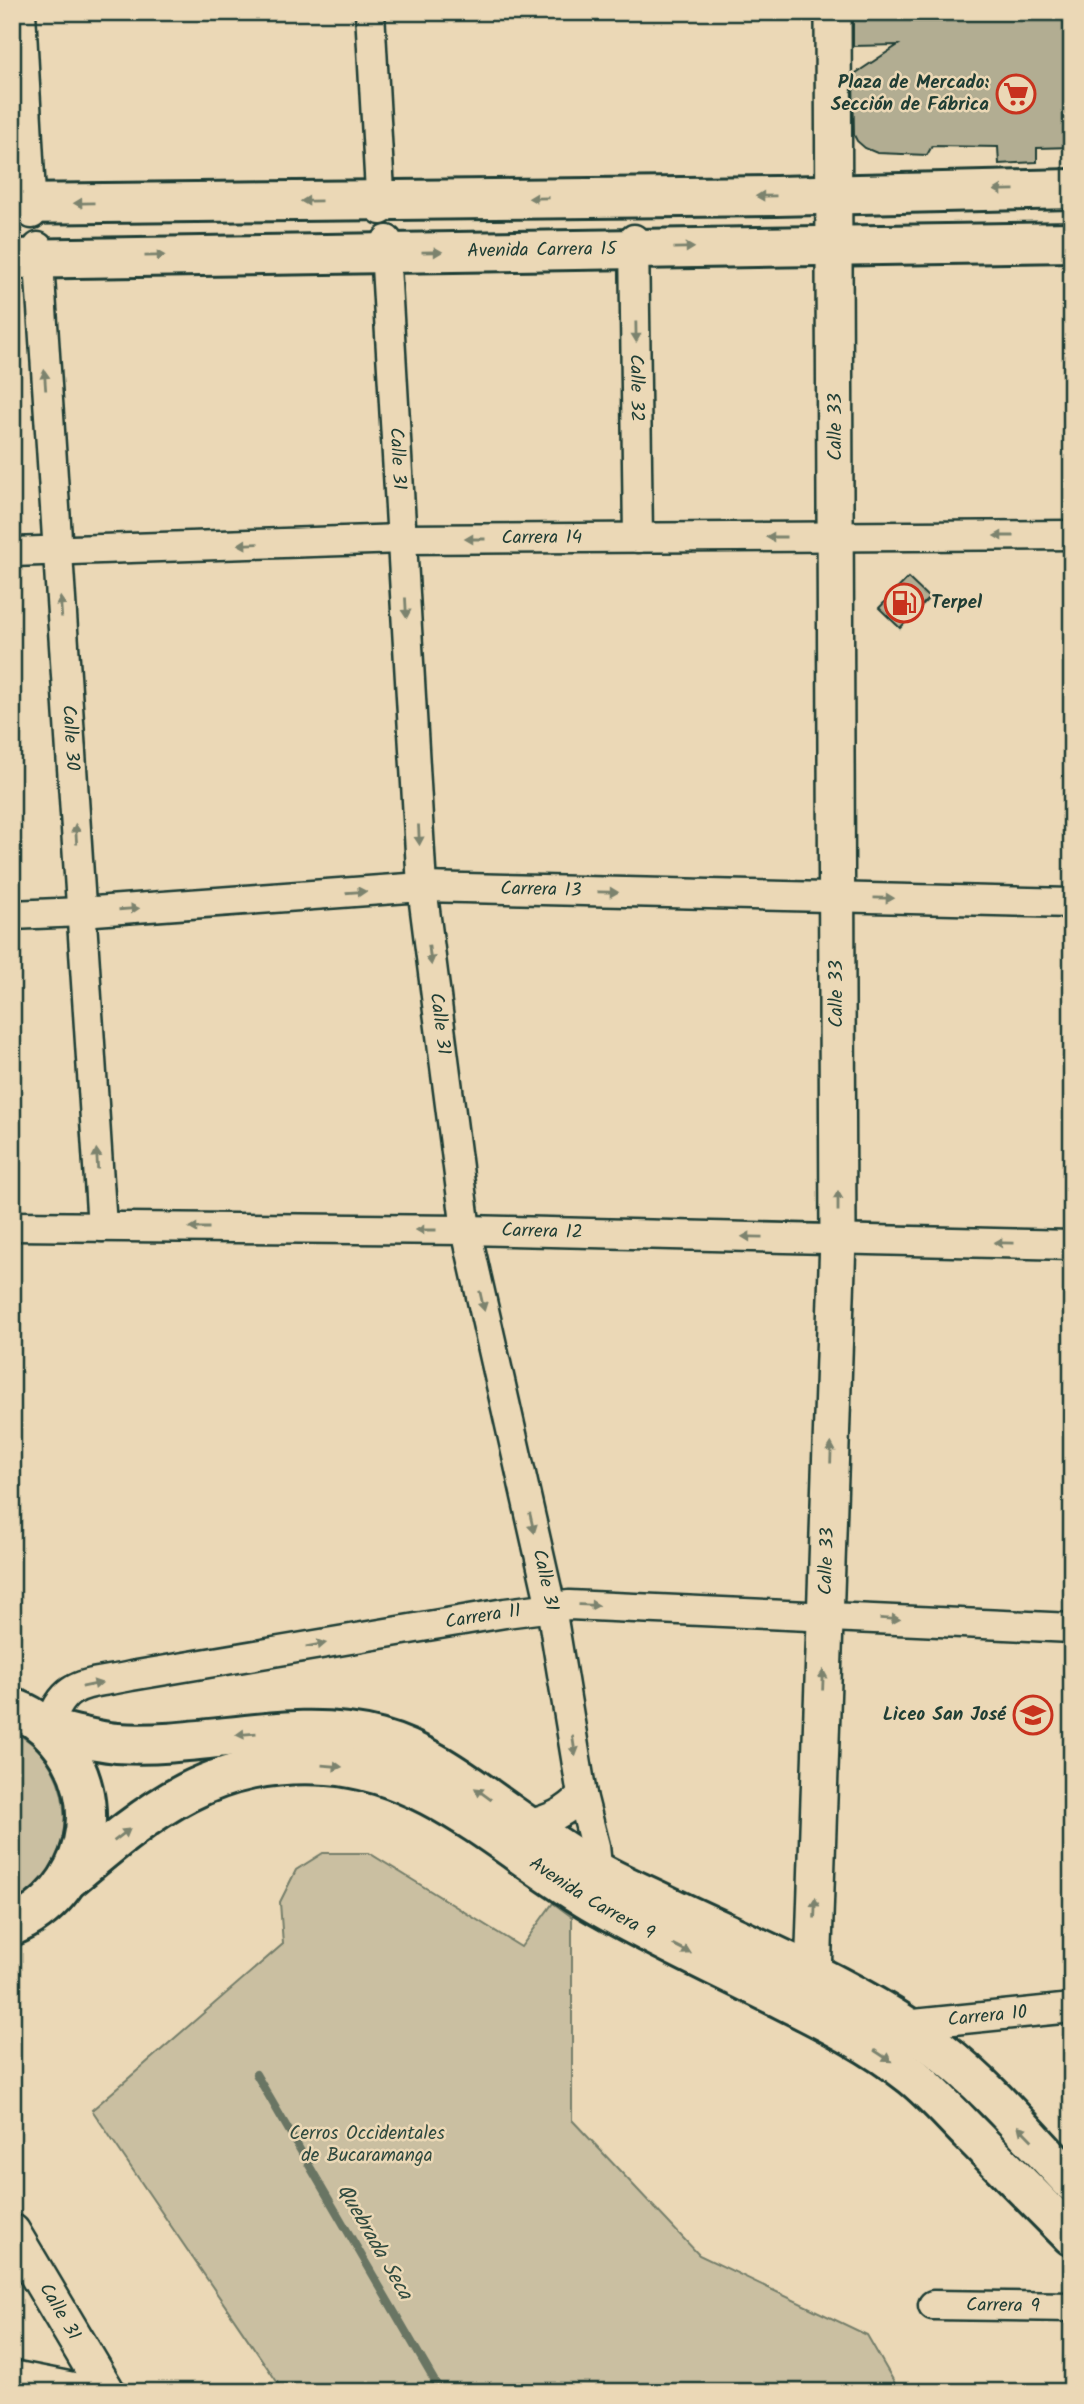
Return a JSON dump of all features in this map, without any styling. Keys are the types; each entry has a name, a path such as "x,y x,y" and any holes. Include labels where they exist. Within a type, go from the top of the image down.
{"main road":[{"path":"25,207 381,205 1072,189"},
{"name":"Avenida Carrera 15","path":"29,255 387,246 835,246 1072,242"},
{"path":"12,1708 49,1729 65,1748 78,1770 87,1806 84,1844 70,1878 52,1901 18,1926"},
{"name":"Avenida Carrera 9","path":"49,1729 118,1743 275,1732 331,1732 380,1739 434,1762 562,1851 599,1890 886,2057 913,2077 1072,2235"},
{"name":"Avenida Carrera 9","path":"70,1878 161,1805 192,1788 225,1775 278,1765 328,1765 357,1769 392,1779 422,1791 455,1811 559,1882 599,1890 813,1976 904,2025 943,2052 975,2081 1072,2182"}],"street":[{"path":"21,12 25,207"},
{"path":"370,12 381,205"},
{"name":"Calle 33","path":"813,1976 838,1239 833,12"},
{"name":"Calle 32","path":"634,244 638,538"},
{"name":"Calle 31","path":"387,246 422,887 466,1230 551,1606 582,1795 595,1846 599,1890"},
{"name":"Calle 30","path":"29,255 57,550 102,1227"},
{"name":"Carrera 14","path":"12,552 402,540 1072,535"},
{"name":"Carrera 13","path":"12,915 422,887 1072,903"},
{"name":"Carrera 12","path":"12,1226 466,1230 1072,1245"},
{"name":"Carrera 11","path":"49,1729 54,1710 63,1695 75,1688 131,1676 551,1606 584,1605 1072,1628"},
{"path":"527,1825 562,1813 582,1795"},
{"name":"Carrera 10","path":"904,2025 1072,2008"},
{"name":"Calle 31","path":"12,2232 107,2392"},
{"name":"Carrera 9","path":"933,2305 1072,2307"},
{"path":"12,2375 99,2392"}],"green space":[{"path":"12,1731 34,1746 51,1767 61,1791 64,1817 62,1844 52,1868 35,1888 12,1903"},
{"name":"Cerros Occidentales de Bucaramanga","path":"323,1853 369,1853 521,1947 553,1903 572,1917 572,2120 699,2255 867,2335 900,2392 284,2392 92,2110 283,1944 280,1902 296,1870"}],"building":[{"path":"853,12 1072,12 1072,147 1037,148 1037,162 999,164 998,147 932,146 927,155 877,153 865,148 854,135 853,75 898,45 853,46"},
{"name":"Terpel","path":"908,578 929,598 900,628 879,608"}],"waterway":[{"name":"Quebrada Seca","path":"256,2074 441,2392"}],"place":[{"name":"Plaza de Mercado: Sección de Fábrica","path":"1016,94"},
{"name":"Terpel","path":"904,603"},
{"name":"Liceo San José","path":"1033,1715"}]}
